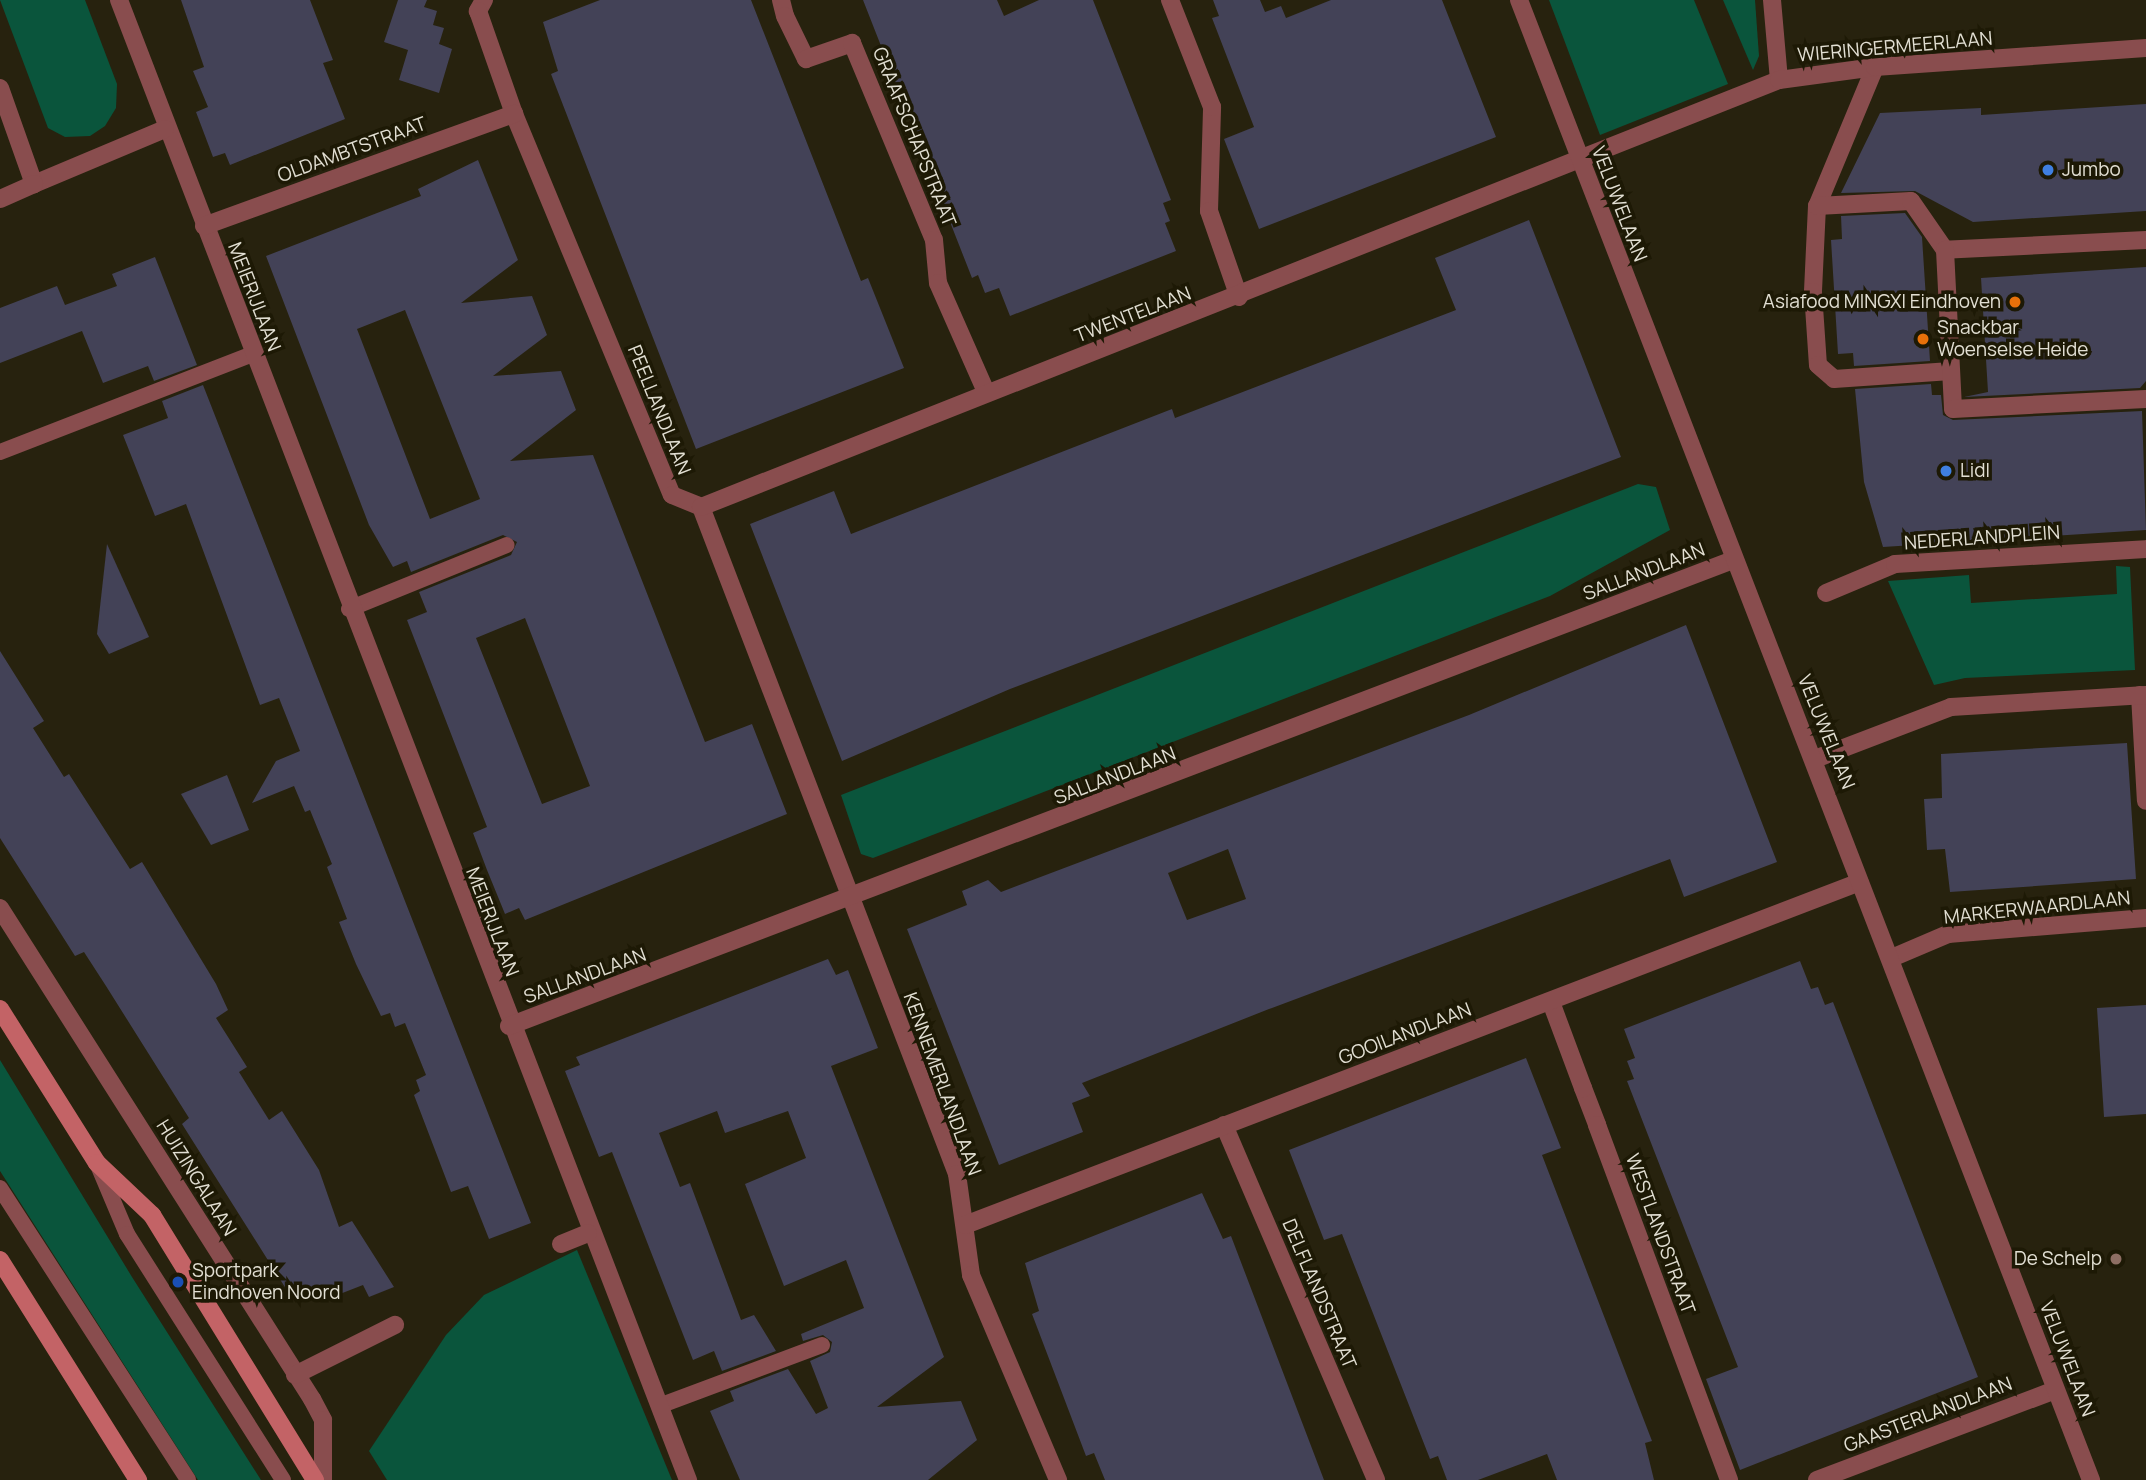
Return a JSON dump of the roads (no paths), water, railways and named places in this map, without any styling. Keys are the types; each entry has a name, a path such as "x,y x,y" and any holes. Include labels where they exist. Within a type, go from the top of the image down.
{"main road":[{"path":"0,1009 97,1163 152,1215 315,1480"},
{"path":"0,1260 138,1480"}],"street":[{"name":"MEIERIJLAAN","path":"119,0 165,129 588,1233 688,1480"},
{"name":"PEELLANDLAAN","path":"484,0 478,11 514,114 672,495 701,507"},
{"path":"1170,0 1212,107 1209,211 1239,297"},
{"name":"VELUWELAAN","path":"1519,0 1733,560 1815,759 1860,882 1894,957 2091,1480"},
{"path":"1772,0 1779,80"},
{"name":"GRAAFSCHAPSTRAAT","path":"783,8 806,59 852,43 934,240 938,283 986,392"},
{"name":"WIERINGERMEERLAAN","path":"1579,159 1779,80 1875,67 2146,48"},
{"path":"1875,67 1817,206 1813,292 1818,365 1834,379 1951,372"},
{"path":"0,88 34,184"},
{"name":"OLDAMBTSTRAAT","path":"204,226 514,114"},
{"path":"0,199 165,129"},
{"name":"TWENTELAAN","path":"701,507 986,392 1239,297 1579,159"},
{"path":"1817,206 1911,201 1945,250 1953,409 2146,399"},
{"path":"1945,250 2146,240"},
{"path":"701,507 850,900"},
{"name":"NEDERLANDPLEIN","path":"1826,593 1895,564 2146,549"},
{"name":"SALLANDLAAN","path":"509,1026 850,900 1733,560"},
{"path":"1815,759 1951,707 2143,695 2146,801"},
{"name":"GOOILANDLAAN","path":"965,1225 1860,882"},
{"name":"KENNEMERLANDLAAN","path":"850,900 957,1174 971,1275 1058,1480"},
{"name":"HUIZINGALAAN","path":"0,908 323,1420 323,1480"},
{"name":"MARKERWAARDLAAN","path":"1894,957 1948,934 2146,918"},
{"name":"WESTLANDSTRAAT","path":"1551,1002 1729,1480"},
{"name":"DELFLANDSTRAAT","path":"1224,1125 1376,1480"},
{"path":"561,1244 588,1233"},
{"path":"295,1375 395,1325"},
{"name":"GAASTERLANDLAAN","path":"1817,1480 2055,1390"}],"lane":[{"path":"0,452 253,354"},
{"path":"349,609 507,545"},
{"path":"97,1163 127,1234 283,1480"},
{"path":"0,1188 188,1480"},
{"path":"659,1406 822,1345"}],"place":[{"name":"Jumbo","path":"2048,170"},
{"name":"Asiafood MINGXI Eindhoven","path":"2015,302"},
{"name":"Snackbar Woenselse Heide","path":"1923,339"},
{"name":"Lidl","path":"1946,471"},
{"name":"De Schelp","path":"2116,1259"},
{"name":"Sportpark Eindhoven Noord","path":"178,1282"}]}
